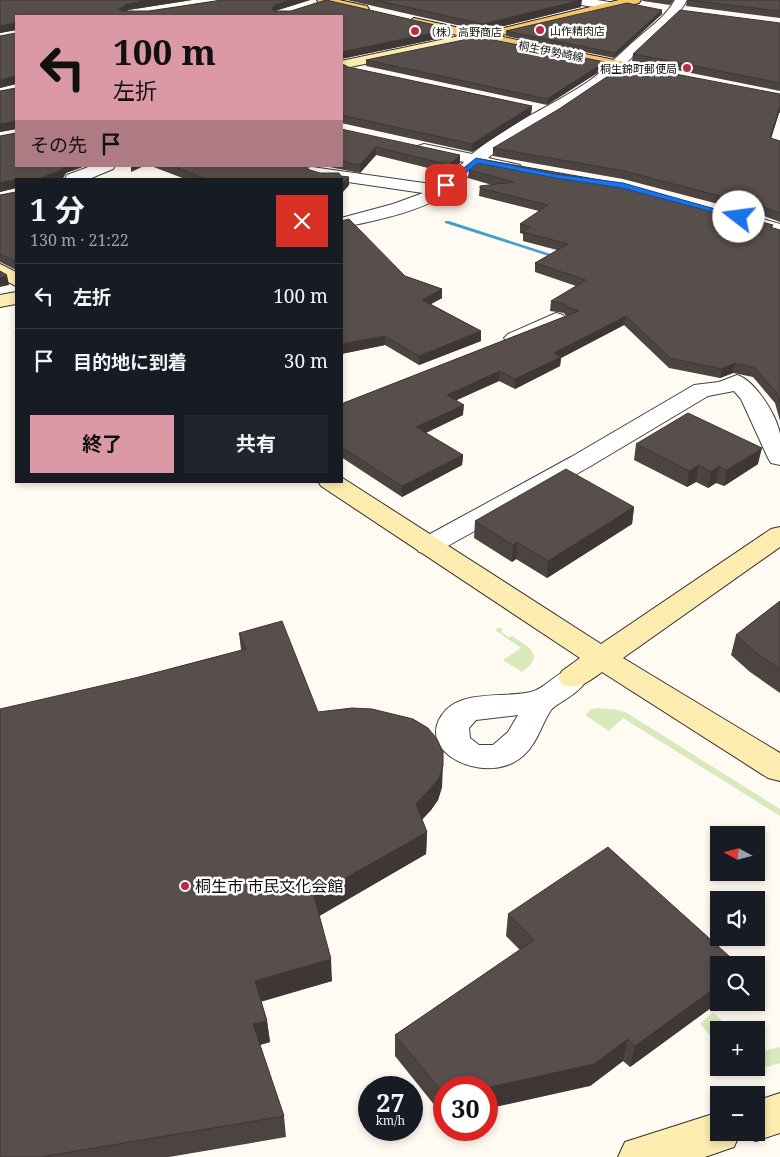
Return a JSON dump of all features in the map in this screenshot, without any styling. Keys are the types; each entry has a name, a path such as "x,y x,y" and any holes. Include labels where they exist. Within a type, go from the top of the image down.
{"main road":[{"path":"324,0 375,12"},
{"path":"478,36 612,6 640,4"},
{"name":"桐生伊勢崎線","path":"400,18 478,36 670,75"}],"street":[{"path":"308,6 324,0"},
{"path":"575,0 612,6"},
{"path":"640,4 678,5 693,13"},
{"path":"343,222 396,208 430,196 440,190 494,144 552,112 609,74 636,46 661,27 678,5"},
{"path":"343,65 478,36"},
{"path":"343,65 373,73"},
{"path":"533,108 552,112"},
{"path":"405,144 534,172"},
{"path":"75,178 103,167"},
{"path":"311,171 324,175 440,190"},
{"path":"720,212 776,223"},
{"path":"0,270 15,279"},
{"path":"0,301 15,298"},
{"path":"497,345 540,328 556,319"},
{"path":"428,546 580,462 702,390 723,388 737,382 751,396 780,458"},
{"path":"333,483 601,658 780,769"},
{"path":"539,701 780,535"},
{"path":"765,1118 780,1113"},
{"path":"640,1157 710,1135"}],"green space":[{"path":"499,627 503,630 501,632 509,637 512,636 532,652 534,656 533,661 522,672 503,660 521,648 495,630"},
{"path":"591,709 619,710 627,713 780,809 780,816 623,718 609,731 585,715"},
{"path":"713,1012 722,1021 710,1021 710,1035 700,1024"},
{"path":"780,1047 780,1063 765,1068 765,1051"}],"building":[{"path":"0,0 150,0 127,4 119,9 121,11 149,11 222,0 290,0 275,5 272,8 274,11 291,11 326,0 452,29 343,52 343,15 15,15 15,23 0,26"},
{"path":"375,0 582,0 483,24"},
{"path":"687,0 780,0 780,11"},
{"path":"627,3 662,10 615,53 506,31"},
{"path":"680,10 780,23 780,83 633,54"},
{"path":"15,33 15,76 0,80 0,36"},
{"path":"478,37 605,62 547,99 366,60"},
{"path":"343,64 348,67 532,106 472,144 343,115"},
{"path":"623,64 780,94 780,106 770,138 780,141 780,213 624,171 493,148 559,109"},
{"path":"15,88 15,121 0,124 0,91"},
{"path":"343,129 460,155 449,165 376,147 360,165 343,161"},
{"path":"15,133 15,167 64,167 62,170 41,178 15,178 0,183 0,136"},
{"path":"480,159 623,184 773,225 770,227 780,230 780,403 777,393 755,368 735,363 722,369 670,358 626,316 554,353 561,357 515,379 500,371 447,395 464,405 416,427 463,455 402,486 343,448 343,403 579,311 564,304 551,301 586,280 535,263 568,244 523,232 530,227 520,224 548,205 480,188 480,186 514,182 469,170"},
{"path":"175,167 306,167 320,173 339,173 341,176 349,177 343,183 343,178 203,178"},
{"path":"15,192 15,261 0,254 0,195"},
{"path":"349,219 405,276 442,289 422,300 481,331 419,356 385,336 343,344 343,220"},
{"path":"0,271 7,275 0,278"},
{"path":"688,413 762,448 727,470 719,466 711,472 699,465 689,471 636,444"},
{"path":"566,469 634,507 548,561 517,542 513,545 475,521"},
{"path":"780,601 780,669 755,652 736,635"},
{"name":"桐生市 市民文化会館","path":"282,621 318,712 352,708 372,709 413,719 428,728 437,739 443,752 443,766 439,778 416,804 427,832 314,896 331,959 255,981 267,1021 253,1024 284,1116 41,1157 0,1157 0,709 139,677 246,649 239,633"},
{"path":"608,847 710,939 710,946 718,946 729,956 710,956 710,992 635,1046 628,1039 594,1064 498,1085 498,1076 433,1076 433,1081 395,1035 534,940 508,914"}],"waterway":[{"path":"447,222 560,258"}],"place":[{"name":"山作精肉店","path":"540,30"},
{"name":"（株）高野商店","path":"415,31"},
{"name":"桐生錦町郵便局","path":"687,68"},
{"name":"桐生市 市民文化会館","path":"185,886"}],"route":[{"path":"446,185 476,160 555,176 623,186 739,217"}]}
